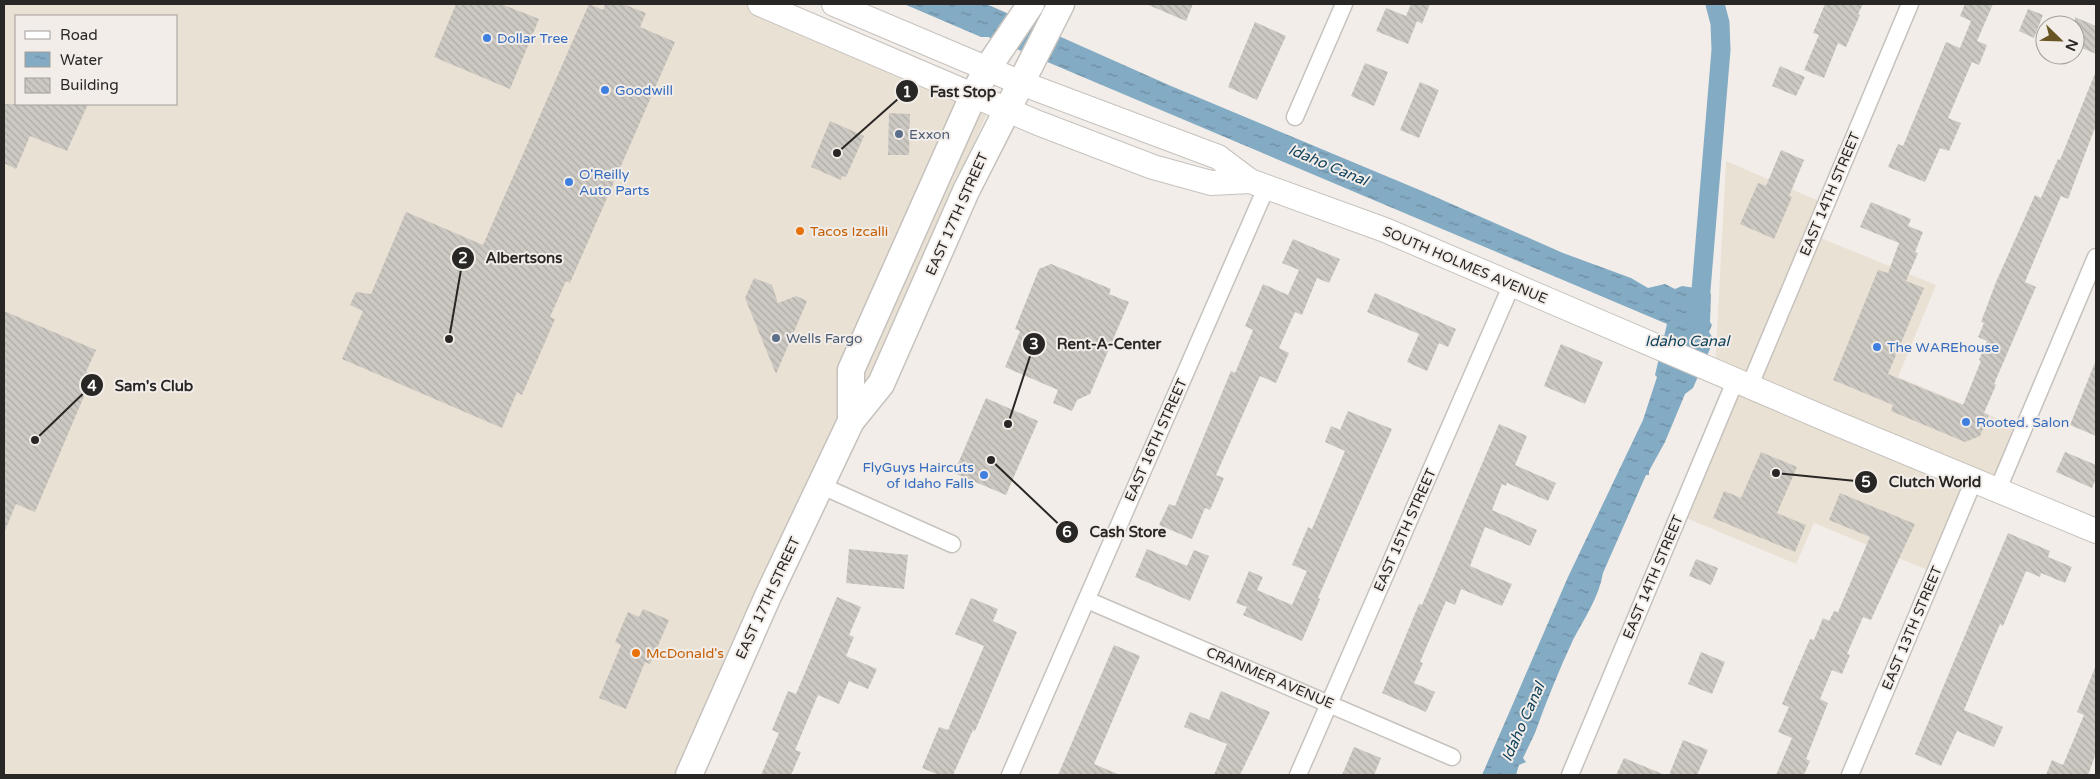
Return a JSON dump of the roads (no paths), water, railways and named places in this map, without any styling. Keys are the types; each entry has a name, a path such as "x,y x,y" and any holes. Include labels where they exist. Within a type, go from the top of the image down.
{"main road":[{"path":"760,4 1092,145 1171,173 1211,183 1258,185"},
{"name":"SOUTH HOLMES AVENUE","path":"834,4 994,59 1021,83 1218,157 1258,185 1385,230 2096,532"},
{"name":"EAST 17TH STREET","path":"851,421 851,370 973,96 994,59 1028,7"},
{"name":"EAST 17TH STREET","path":"688,775 768,596 822,486 851,421 881,384 966,191 1006,109 1056,14"}],"street":[{"path":"1295,117 1344,4"},
{"name":"EAST 14TH STREET","path":"1570,775 1910,4"},
{"name":"EAST 16TH STREET","path":"1010,775 1086,600 1258,185"},
{"path":"1998,489 2096,257"},
{"name":"EAST 15TH STREET","path":"1298,775 1512,284"},
{"name":"EAST 13TH STREET","path":"1850,775 1974,480"},
{"path":"822,486 952,544"},
{"name":"CRANMER AVENUE","path":"1086,600 1452,757"}],"water":[{"name":"Idaho Canal","path":"904,4 985,4 991,6 1171,86 1422,191 1563,253 1631,278 1648,288 1665,284 1675,289 1682,286 1709,290 1711,295 1710,322 1712,325 1709,332 1713,342 1693,388 1685,394 1665,442 1649,471 1649,475 1646,475 1603,573 1595,599 1573,640 1558,674 1523,758 1526,762 1519,765 1516,775 1482,775 1568,577 1643,420 1657,377 1655,375 1667,324 988,37 981,37"}],"waterway":[{"path":"1699,314 1721,50 1720,23 1715,4"}],"place":[{"name":"Dollar Tree","path":"487,38"},
{"name":"Goodwill","path":"605,90"},
{"name":"Exxon","path":"899,134"},
{"name":"Fast Stop","path":"837,153"},
{"name":"O'Reilly Auto Parts","path":"569,182"},
{"name":"Tacos Izcalli","path":"800,231"},
{"name":"Wells Fargo","path":"776,338"},
{"name":"Albertsons","path":"449,339"},
{"name":"The WAREhouse","path":"1877,347"},
{"name":"Rooted. Salon","path":"1966,422"},
{"name":"Rent-A-Center","path":"1008,424"},
{"name":"Sam's Club","path":"35,440"},
{"name":"Cash Store","path":"991,460"},
{"name":"Clutch World","path":"1776,473"},
{"name":"FlyGuys Haircuts of Idaho Falls","path":"984,475"},
{"name":"McDonald's","path":"636,653"}]}
